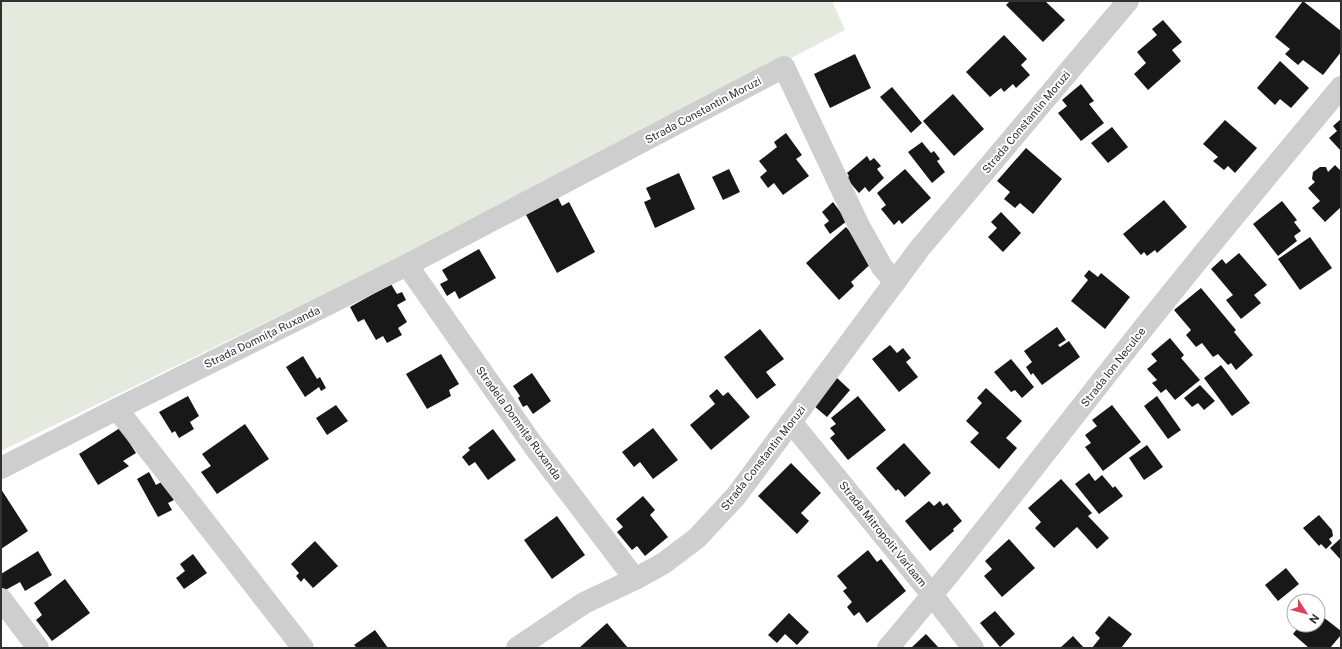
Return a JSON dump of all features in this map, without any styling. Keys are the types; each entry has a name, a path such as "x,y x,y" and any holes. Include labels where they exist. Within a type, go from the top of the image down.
{"street":[{"name":"Strada Constantin Moruzi","path":"518,648 584,603 635,579 664,563 697,538 736,496 920,248 1128,1"},
{"name":"Strada Constantin Moruzi","path":"407,265 784,67 859,226 882,267 895,282"},
{"name":"Strada Ion Neculce","path":"888,648 933,596 1120,358 1278,162 1341,87"},
{"name":"Strada Domnița Ruxanda","path":"1,468 407,265"},
{"name":"Stradela Domnița Ruxanda","path":"407,265 533,446 635,579"},
{"path":"117,409 303,648"},
{"name":"Strada Mitropolit Varlaam","path":"791,422 933,596 973,648"},
{"path":"1,599 38,648"}],"shaded area":[{"path":"1,1 832,1 845,30 552,183 1,451"}],"building":[{"path":"1010,1 1045,1 1065,20 1043,42 1006,5"},
{"path":"1303,1 1341,31 1341,52 1323,75 1303,60 1298,65 1285,54 1290,49 1275,37"},
{"path":"1163,20 1182,42 1172,50 1181,61 1148,90 1134,74 1146,63 1137,52 1157,35 1152,29"},
{"path":"1004,35 1027,59 1021,65 1030,75 1016,88 1013,84 1004,92 1001,88 990,97 966,72"},
{"path":"855,54 871,88 830,108 814,74"},
{"path":"1280,61 1309,88 1291,108 1280,99 1275,105 1257,88"},
{"path":"1081,84 1094,101 1089,104 1104,123 1081,141 1058,113 1067,106 1062,100"},
{"path":"892,87 922,123 911,133 880,97"},
{"path":"953,94 984,129 954,156 923,121"},
{"path":"1341,119 1341,151 1329,138 1337,131 1333,126"},
{"path":"1225,120 1257,148 1235,173 1228,166 1224,170 1213,161 1218,157 1203,144"},
{"path":"1112,127 1128,147 1108,163 1091,143"},
{"path":"786,133 802,155 796,159 809,176 783,195 774,183 768,188 760,177 767,171 759,161 777,147 774,142"},
{"path":"922,142 931,153 934,151 940,159 937,161 945,172 932,183 908,152"},
{"path":"1026,148 1062,179 1033,214 1020,203 1015,208 1004,199 1010,192 997,181"},
{"path":"867,156 870,161 874,158 881,166 877,169 884,178 869,192 865,187 859,193 847,179 849,176 847,173"},
{"path":"1335,165 1341,171 1341,207 1325,222 1312,208 1320,201 1308,188 1315,182 1312,179 1313,172 1320,167 1326,167 1328,172"},
{"path":"729,169 740,192 723,200 712,177"},
{"path":"905,169 931,198 902,224 899,220 894,225 881,209 886,205 877,193"},
{"path":"679,173 695,209 655,228 644,202 651,199 646,188"},
{"path":"556,194 562,206 569,202 595,252 557,273 524,211"},
{"path":"1164,200 1187,227 1157,253 1155,250 1147,256 1144,252 1141,255 1123,234"},
{"path":"1282,201 1297,220 1294,222 1301,231 1294,236 1297,241 1278,256 1253,224"},
{"path":"833,202 847,221 830,234 824,225 829,221 822,212"},
{"path":"1001,212 1021,233 1003,252 988,237 997,228 991,222"},
{"path":"846,227 875,260 851,282 854,286 839,300 806,263"},
{"path":"1310,237 1332,268 1300,290 1278,259"},
{"path":"479,249 496,278 459,299 455,291 447,296 440,284 448,280 442,270"},
{"path":"1239,253 1267,285 1254,295 1261,303 1241,319 1226,300 1233,295 1211,269 1222,259 1226,264"},
{"path":"1089,270 1098,277 1101,273 1130,297 1105,329 1071,301 1088,280 1084,276"},
{"path":"391,284 397,294 402,292 406,300 397,305 407,322 398,328 402,335 387,343 383,336 376,340 364,319 358,322 350,307"},
{"path":"1201,288 1236,330 1234,332 1253,355 1236,370 1231,363 1228,365 1218,354 1213,357 1202,343 1196,347 1186,335 1191,330 1174,310"},
{"path":"1057,327 1066,340 1058,345 1060,347 1069,341 1080,357 1042,385 1033,373 1031,375 1026,367 1032,362 1024,351"},
{"path":"760,329 784,359 766,372 776,385 757,399 724,357"},
{"path":"1170,338 1184,355 1181,358 1200,380 1175,400 1166,389 1161,393 1152,383 1157,380 1147,369 1157,361 1151,354"},
{"path":"890,345 897,353 903,348 911,358 906,362 918,377 899,392 872,359"},
{"path":"441,354 459,384 449,390 451,396 427,409 406,374"},
{"path":"303,356 317,379 320,377 326,388 321,391 319,387 305,397 286,367"},
{"path":"1011,359 1034,387 1022,398 1015,390 1011,392 994,372"},
{"path":"1221,365 1250,403 1232,416 1204,378"},
{"path":"532,373 551,401 533,414 527,405 523,407 518,398 520,396 513,386"},
{"path":"837,378 850,390 827,417 814,406"},
{"path":"1200,385 1215,401 1204,410 1198,403 1192,407 1184,398"},
{"path":"986,388 1022,421 1006,438 1017,448 999,469 970,442 979,433 966,421 982,403 977,398"},
{"path":"717,389 723,396 728,392 750,417 711,450 690,425 715,404 709,396"},
{"path":"188,396 199,416 190,422 194,429 179,438 175,431 172,433 159,412"},
{"path":"858,396 886,430 848,460 830,438 835,434 830,428 836,424 831,418"},
{"path":"1157,396 1181,430 1168,439 1144,406"},
{"path":"336,405 348,421 327,435 316,418"},
{"path":"1112,405 1141,442 1103,471 1085,447 1091,443 1085,435 1097,426 1092,420"},
{"path":"245,424 269,459 217,494 201,472 211,466 202,454"},
{"path":"120,428 136,453 123,461 129,466 98,485 79,454"},
{"path":"653,428 678,460 653,479 640,462 634,467 622,452"},
{"path":"493,429 516,460 488,480 475,462 469,466 462,457 470,450 468,448"},
{"path":"904,443 931,473 905,497 898,489 896,491 876,468"},
{"path":"1147,445 1163,467 1144,480 1129,458"},
{"path":"791,463 821,493 801,513 809,521 797,534 758,496"},
{"path":"149,472 156,485 163,481 174,500 168,503 172,510 158,517 137,479"},
{"path":"1089,473 1095,481 1102,475 1113,488 1115,486 1123,496 1099,514 1075,484"},
{"path":"1061,479 1092,513 1088,516 1109,538 1097,549 1077,527 1054,548 1035,528 1041,522 1028,508"},
{"path":"1,489 28,531 1,549"},
{"path":"643,496 655,510 650,515 668,537 645,556 637,546 632,550 617,532 623,527 616,519"},
{"path":"929,501 934,506 940,501 943,506 947,503 962,521 953,529 954,531 930,551 905,521"},
{"path":"1319,515 1332,530 1333,536 1329,539 1332,543 1326,549 1321,544 1319,546 1303,528"},
{"path":"557,516 585,555 552,579 524,540"},
{"path":"1341,538 1341,560 1330,548"},
{"path":"1009,539 1035,568 1002,597 984,576 992,569 985,561"},
{"path":"315,541 338,566 313,588 304,578 301,582 296,576 299,573 291,564"},
{"path":"868,550 877,562 881,559 906,591 867,623 859,612 854,616 847,607 852,602 843,591 847,588 837,576"},
{"path":"38,551 52,575 25,591 20,582 2,592 1,574"},
{"path":"193,554 207,573 184,589 176,578 185,571 180,564"},
{"path":"1286,568 1299,584 1278,601 1265,585"},
{"path":"65,579 90,613 52,641 36,620 42,615 34,603"},
{"path":"995,611 1015,634 1000,647 980,623"},
{"path":"789,613 809,632 797,645 785,634 777,643 768,635"},
{"path":"1109,616 1132,634 1121,648 1092,648 1100,638 1095,633"},
{"path":"1326,619 1341,631 1341,635 1330,648 1309,648 1293,634 1326,633"},
{"path":"607,623 628,648 579,648"},
{"path":"375,630 388,648 357,648 354,645"},
{"path":"926,634 939,648 911,648"},
{"path":"1073,636 1084,648 1060,648"}]}
